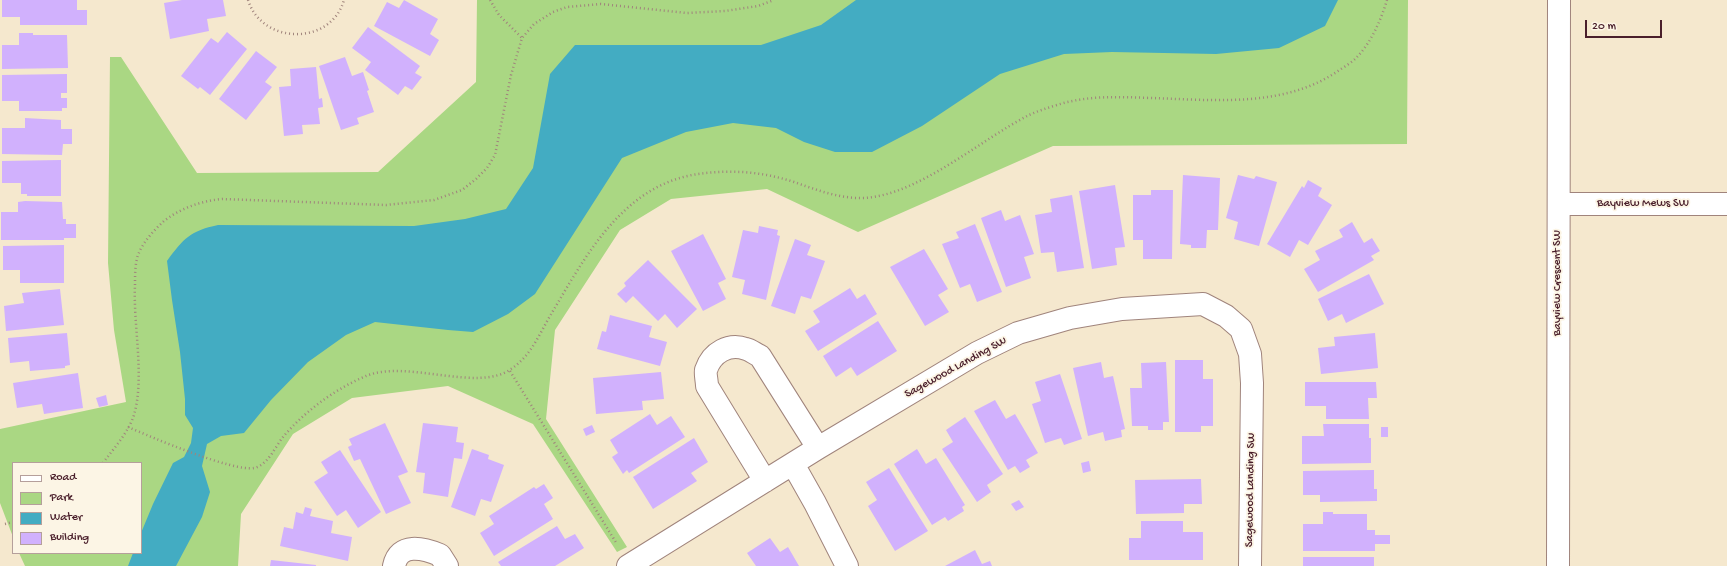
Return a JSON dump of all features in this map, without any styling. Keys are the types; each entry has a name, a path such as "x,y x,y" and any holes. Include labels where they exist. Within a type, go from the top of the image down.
{"street":[{"name":"Bayview Crescent SW","path":"1558,566 1559,0"},
{"name":"Bayview Mews SW","path":"1559,204 1727,204"},
{"name":"Sagewood Landing SW","path":"629,566 818,448 978,353 1018,333 1070,318 1122,309 1203,304 1226,316 1241,329 1250,354 1252,383 1250,566"},
{"path":"765,481 707,386 706,371 712,359 720,350 732,346 747,349 760,356 818,448"},
{"path":"793,464 847,566"},
{"path":"394,566 395,560 405,551 416,547 440,555 447,566"}],"path":[{"path":"248,0 250,7 269,27 280,32 298,35 313,32 327,24 339,11 344,0"},
{"path":"490,0 499,15 522,38"},
{"path":"104,462 119,443 134,415 138,392 134,295 138,255 146,240 158,226 170,216 189,206 207,201 222,200 386,205 434,200 462,190 487,168 495,155 511,75 522,38 534,24 553,12 567,7 601,4 687,13 738,9 758,6 774,0"},
{"path":"128,427 164,443 227,464 251,469 259,466 268,458 297,420 331,394 369,375 383,372 407,371 476,377 496,376 510,371 528,354 578,270 609,225 634,201 661,185 689,176 723,172 756,172 792,181 817,191 845,197 867,198 891,192 919,182 1032,114 1068,102 1107,96 1251,100 1290,94 1325,80 1355,59 1370,40 1387,0"},
{"path":"510,371 629,566"},
{"path":"5,524 12,522"}],"green space":[{"path":"477,0 1408,0 1407,144 1053,146 858,232 767,189 671,199 620,230 555,330 546,419 627,547 617,552 533,424 448,386 352,398 293,434 241,514 238,566 25,566 19,554 142,554 142,462 12,462 12,534 0,503 0,429 126,402 114,330 108,263 110,57 121,57 197,173 378,172 476,82"}],"water":[{"path":"856,0 1338,0 1325,26 1279,48 1216,54 1112,52 1064,54 1000,74 922,126 872,152 835,152 804,142 776,128 733,123 686,132 622,158 535,294 508,314 473,332 375,322 346,335 308,362 271,400 244,433 221,436 207,444 202,466 210,492 202,517 176,566 128,566 133,554 142,554 142,531 153,504 173,463 184,457 191,443 193,428 185,415 185,399 180,352 167,261 188,237 208,227 218,225 414,226 465,219 506,209 533,168 550,74 575,45 761,45 821,25"}],"building":[{"path":"2,0 77,0 77,10 87,10 87,25 20,25 20,17 2,17"},
{"path":"182,0 223,0 226,16 207,19 209,31 170,39 164,3"},
{"path":"404,0 438,19 430,34 439,40 430,56 374,26 387,2 399,8"},
{"path":"368,27 420,66 415,73 422,77 412,90 405,86 398,95 365,70 371,62 352,48"},
{"path":"227,32 247,49 210,95 200,87 198,89 181,76 211,38 218,43"},
{"path":"19,33 33,33 33,35 67,35 68,68 2,69 2,45 19,45"},
{"path":"256,51 277,67 265,82 272,87 246,120 219,99"},
{"path":"345,57 352,76 363,72 374,112 357,118 359,124 341,130 319,66"},
{"path":"316,67 319,99 322,98 323,107 318,108 320,124 302,125 303,134 284,136 279,87 291,86 290,69"},
{"path":"67,74 67,93 61,93 61,98 67,98 67,108 62,108 62,111 19,111 19,101 2,101 2,75"},
{"path":"25,118 61,120 61,129 72,129 72,144 63,144 62,155 2,154 2,128 25,128"},
{"path":"61,160 61,196 27,196 27,194 21,194 21,183 2,183 2,161"},
{"path":"1183,175 1220,178 1218,230 1207,230 1206,248 1191,248 1191,245 1180,244"},
{"path":"1238,175 1254,179 1256,176 1277,182 1259,246 1234,239 1238,222 1226,218"},
{"path":"1308,180 1322,188 1318,196 1332,205 1308,245 1299,240 1290,257 1267,244 1302,186 1304,188"},
{"path":"1115,185 1125,247 1115,248 1117,265 1092,269 1079,191"},
{"path":"1151,190 1173,190 1172,259 1143,259 1143,240 1133,240 1133,195 1151,195"},
{"path":"1072,195 1084,268 1057,272 1054,252 1041,253 1035,215 1052,212 1050,199"},
{"path":"18,202 62,202 63,219 66,219 66,224 76,224 76,238 64,238 64,240 1,240 1,212 18,212"},
{"path":"1001,210 1005,221 1020,215 1034,254 1024,257 1031,278 1006,287 981,218"},
{"path":"1352,222 1364,243 1372,238 1380,251 1371,256 1374,260 1318,292 1304,269 1320,260 1315,251 1343,237 1339,230"},
{"path":"975,224 1002,292 977,302 970,284 960,288 942,244 959,238 956,232"},
{"path":"759,226 778,230 777,235 780,236 766,300 742,294 745,280 732,277 743,230 758,233"},
{"path":"703,234 726,279 718,283 726,299 703,311 671,251"},
{"path":"795,239 811,245 807,255 825,261 811,299 801,296 795,314 771,306"},
{"path":"64,245 64,283 20,283 20,270 3,270 3,246"},
{"path":"924,249 948,289 938,295 949,312 925,326 890,267"},
{"path":"648,260 697,309 677,328 665,314 658,321 633,296 626,303 617,294 626,286 624,283"},
{"path":"1369,274 1384,304 1346,323 1342,314 1328,321 1318,299"},
{"path":"850,288 857,299 865,294 877,314 818,351 805,331 820,322 813,311"},
{"path":"60,289 64,325 6,331 4,306 24,303 22,293"},
{"path":"610,315 652,326 649,337 667,342 660,366 597,349 602,331 606,332"},
{"path":"878,321 897,351 857,376 851,367 836,377 823,356"},
{"path":"67,333 70,365 65,366 65,368 30,371 29,361 10,363 8,338"},
{"path":"1375,333 1378,368 1321,374 1318,348 1335,346 1334,337"},
{"path":"1175,360 1203,360 1203,379 1213,379 1213,426 1201,426 1201,432 1175,432"},
{"path":"1101,362 1104,378 1113,376 1125,429 1121,430 1122,437 1105,441 1103,432 1088,436 1073,368"},
{"path":"1166,362 1169,422 1163,422 1163,430 1148,430 1148,426 1132,426 1130,388 1142,388 1141,363"},
{"path":"661,372 664,399 642,401 643,410 596,414 593,378"},
{"path":"78,373 83,408 44,414 42,404 17,408 13,383"},
{"path":"1060,374 1082,439 1064,445 1061,438 1045,443 1032,404 1041,401 1035,382"},
{"path":"1305,382 1376,382 1377,398 1368,398 1369,419 1326,419 1326,406 1305,406"},
{"path":"106,395 108,405 99,407 96,398"},
{"path":"995,400 1006,419 1015,414 1038,453 1026,460 1030,467 1020,473 1015,466 1008,470 974,411"},
{"path":"650,414 657,425 671,416 685,437 629,473 627,470 623,474 612,457 618,453 610,440"},
{"path":"965,417 1003,474 987,485 991,492 977,502 942,449 953,442 946,430"},
{"path":"385,423 408,472 398,476 411,503 386,514 360,459 354,461 348,447 352,445 349,439"},
{"path":"423,423 458,427 456,442 464,443 462,459 454,458 448,497 423,493 425,473 416,472"},
{"path":"1323,424 1369,424 1369,438 1371,438 1371,463 1302,464 1302,436 1324,436"},
{"path":"592,425 595,432 586,436 583,429"},
{"path":"1381,427 1388,427 1388,437 1381,437"},
{"path":"694,438 708,462 691,473 697,481 653,509 633,477"},
{"path":"472,449 489,455 488,459 504,465 491,502 481,499 475,516 451,507"},
{"path":"917,449 926,464 936,458 965,505 962,507 964,511 948,521 945,517 932,525 894,464"},
{"path":"340,450 381,512 358,528 346,510 337,516 314,482 328,473 321,462"},
{"path":"1089,461 1091,471 1083,473 1081,463"},
{"path":"889,468 928,531 895,551 868,506 877,500 866,482"},
{"path":"1374,470 1374,489 1377,489 1377,501 1320,502 1320,495 1303,495 1303,471"},
{"path":"1201,479 1202,504 1184,504 1184,513 1136,514 1135,480"},
{"path":"544,484 553,498 544,504 553,519 494,556 480,533 494,524 489,516 534,487 536,489"},
{"path":"1019,500 1024,507 1016,511 1011,504"},
{"path":"305,507 312,509 310,516 333,521 331,533 352,537 348,561 280,546 284,527 293,529 296,512 303,514"},
{"path":"1323,512 1333,512 1333,514 1367,514 1367,530 1375,530 1375,535 1390,535 1390,544 1375,544 1375,551 1303,551 1303,524 1323,524"},
{"path":"1141,521 1183,521 1183,532 1203,532 1203,560 1129,560 1129,538 1141,538"},
{"path":"557,526 565,539 575,534 584,548 555,566 501,566 498,562"},
{"path":"770,538 780,552 788,547 799,566 756,566 747,553"},
{"path":"975,550 982,564 990,561 992,566 945,566"},
{"path":"1303,557 1374,557 1374,566 1303,566"},
{"path":"271,560 316,565 316,566 270,566"}]}
